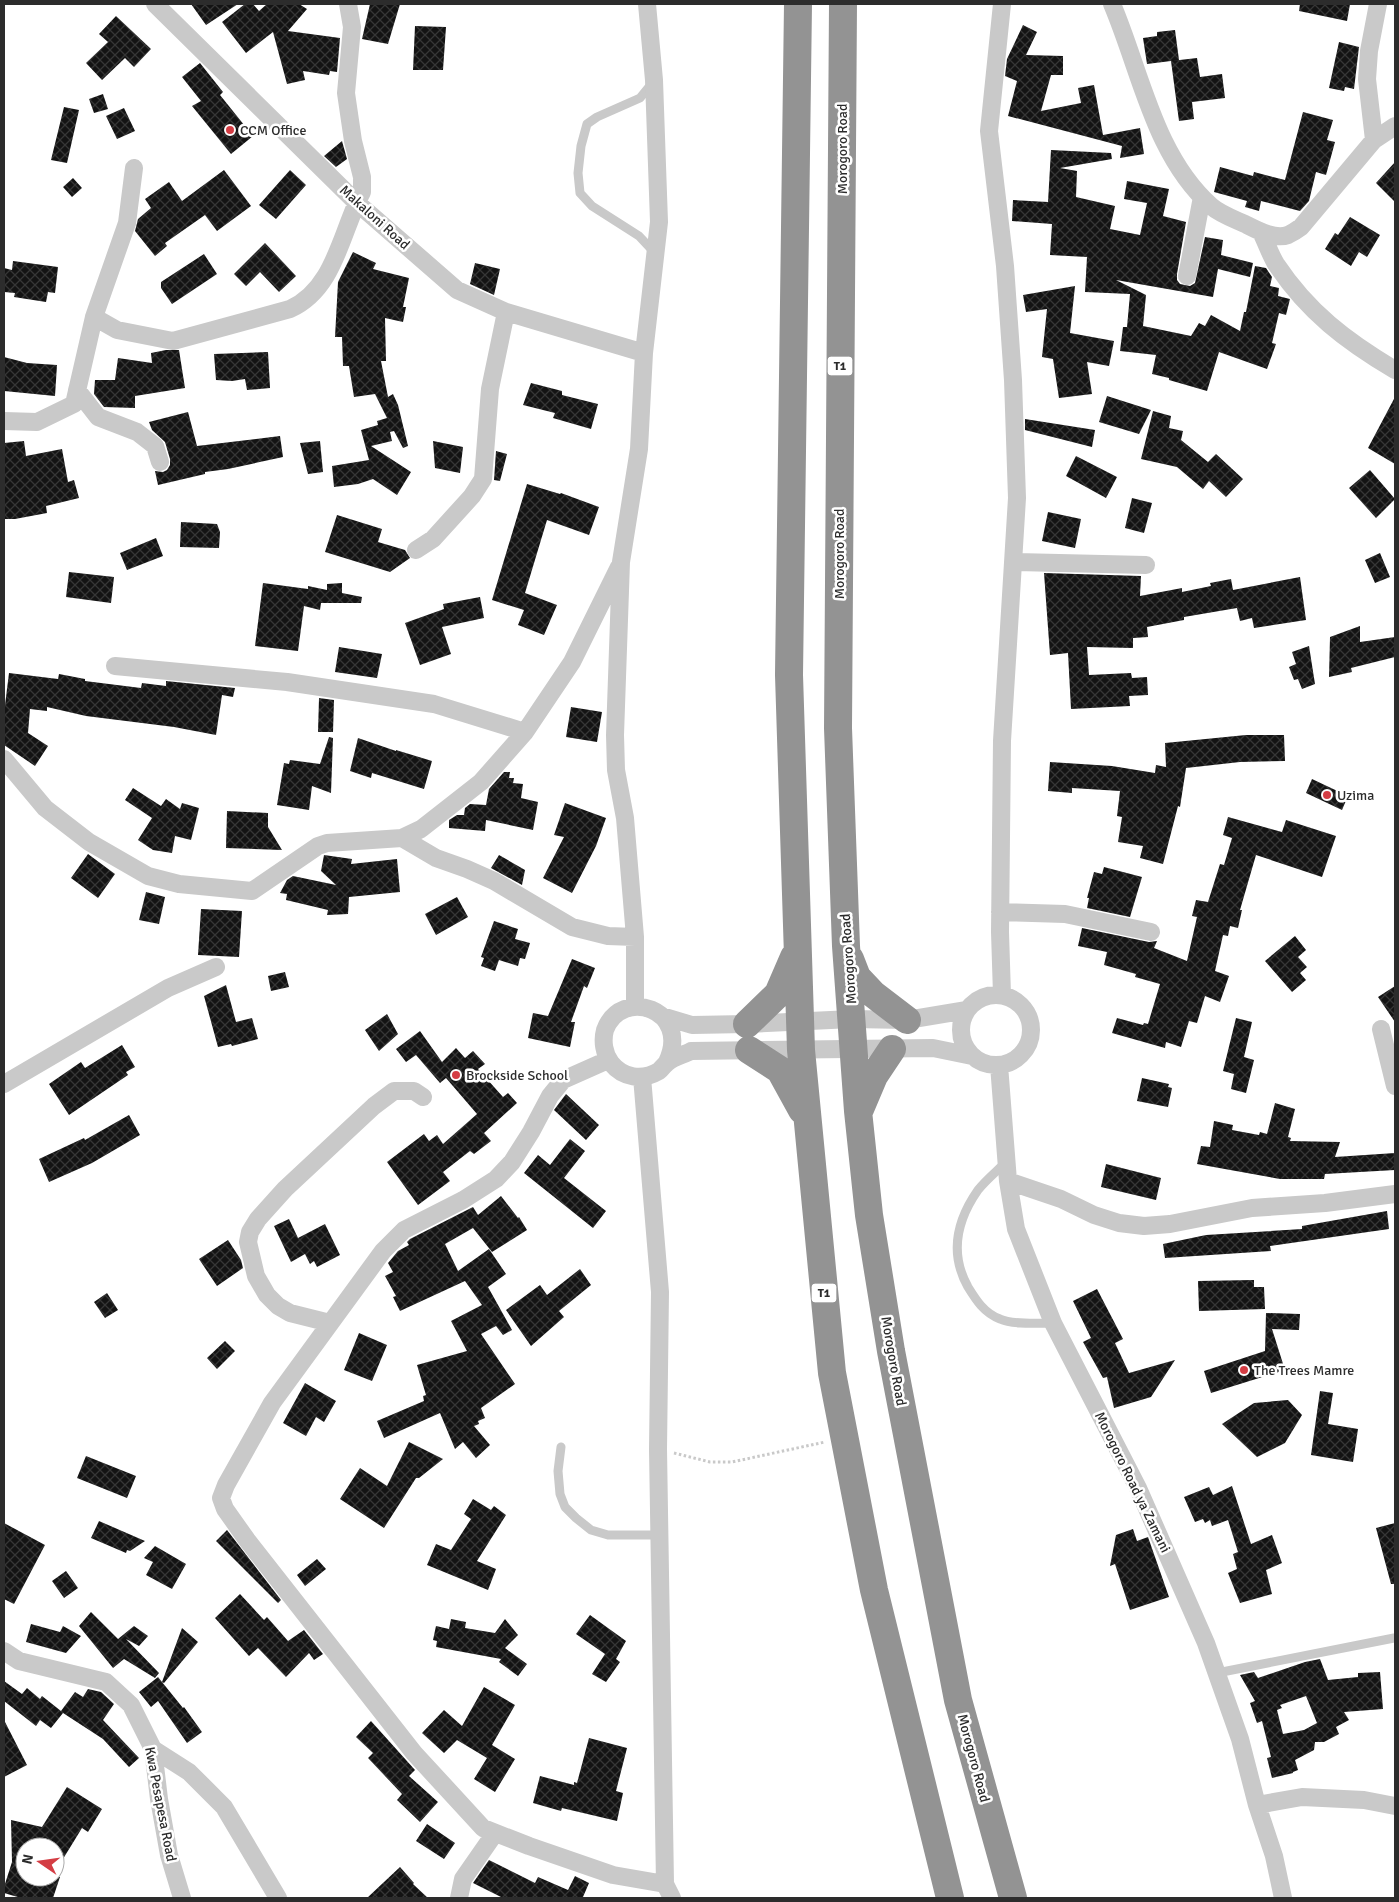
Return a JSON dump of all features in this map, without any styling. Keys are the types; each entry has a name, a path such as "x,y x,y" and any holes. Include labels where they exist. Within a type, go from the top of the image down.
{"highway":[{"name":"T1","path":"798,4 789,675 801,1050 832,1373 874,1590 950,1898"},
{"name":"Morogoro Road","path":"843,4 838,728 846,946 858,1111 869,1215 891,1351 958,1700 1013,1898"},
{"path":"846,946 857,977 873,994 907,1020"},
{"path":"797,948 778,994 748,1037 780,1070 807,1120"},
{"path":"858,1111 874,1076 892,1049"}],"street":[{"name":"Makaloni Road","path":"155,4 356,202 457,290 506,312 644,353"},
{"path":"94,317 117,330 173,341 290,309 301,304 323,281 362,192 362,177 353,141 346,93 352,27 348,4"},
{"path":"635,1007 635,937 625,818 616,770 615,735 621,562 639,449 644,353 659,222 654,80 648,4"},
{"path":"1002,4 989,131 1005,266 1013,380 1016,498 1002,741 1000,912 1002,995"},
{"path":"1112,4 1125,34 1158,129 1188,182 1213,208 1262,232 1287,236 1301,227 1374,140 1395,126"},
{"path":"1374,140 1367,78 1378,4"},
{"path":"4,421 36,422 74,404 94,317 128,223 134,168"},
{"path":"1187,276 1202,197"},
{"path":"1262,232 1275,263 1314,313 1340,334 1395,370"},
{"path":"416,550 432,539 472,496 482,479 490,389 506,312"},
{"path":"77,390 98,417 138,432 155,446 160,462"},
{"path":"4,759 46,808 89,842 148,876 180,884 252,891 318,846 327,843 402,838 422,829 481,782 525,732 572,662 621,562"},
{"path":"1013,562 1146,565"},
{"path":"115,666 286,682 434,704 525,732"},
{"path":"402,838 436,858 494,881 572,927 608,936 635,937"},
{"path":"1000,912 1064,914 1151,932"},
{"path":"4,1084 168,988 216,967"},
{"path":"1002,995 1012,999 1023,1008 1030,1021 1031,1032 1024,1050 1018,1058 1009,1063 990,1065 980,1062 972,1056 962,1039 961,1029 967,1010 982,998 1002,995"},
{"path":"662,1016 672,1033 674,1043 667,1062 660,1070 642,1077 623,1074 608,1060 603,1041 607,1026 616,1014 625,1009 635,1007 654,1010 662,1016 692,1025 801,1050 933,1048 972,1056"},
{"path":"667,1062 691,1051 748,1037 800,1020 852,1018 907,1020 967,1010"},
{"path":"1381,1028 1395,1086"},
{"path":"608,1060 563,1080 550,1096 512,1162 496,1179 463,1200 404,1230 383,1250 272,1403 226,1485 221,1498 225,1509 414,1752 483,1828 613,1875 668,1891 658,1449 660,1292 642,1077"},
{"name":"Morogoro Road ya Zamani","path":"999,1065 1008,1182 1016,1229 1053,1323 1138,1488 1206,1642 1240,1739 1274,1856 1283,1898"},
{"path":"330,1323 290,1313 278,1306 267,1295 256,1276 248,1242 250,1232 258,1219 285,1189 374,1106 394,1092 414,1091 423,1097"},
{"path":"1008,1182 1061,1199 1094,1215 1119,1223 1144,1226 1170,1224 1252,1208 1325,1203 1395,1194"},
{"name":"Kwa Pesapesa Road","path":"4,1651 19,1661 106,1682 131,1705 154,1749 159,1799 166,1836 182,1898"},
{"path":"154,1749 189,1772 224,1807 278,1898"},
{"path":"1258,1804 1302,1798 1364,1800 1395,1806"},
{"path":"459,1898 463,1878 495,1833"}],"lane":[{"path":"654,80 640,98 597,116 587,124 580,146 578,173 580,193 592,206 639,236 656,254"},
{"path":"1007,1161 979,1189 962,1218 957,1243 961,1274 980,1306 1000,1319 1053,1323"},
{"path":"561,1447 558,1471 560,1494 564,1507 576,1518 591,1530 608,1535 660,1535"},
{"path":"1217,1673 1394,1638"}],"path":[{"path":"658,1449 710,1462 732,1462 845,1438"}],"building":[{"path":"191,4 238,4 206,25"},
{"path":"245,4 253,4 259,11 267,4 299,4 307,9 288,31 340,38 337,72 330,71 329,75 303,71 305,80 287,84 273,32 246,53 222,22"},
{"path":"370,4 400,4 388,44 362,39"},
{"path":"1300,4 1350,4 1347,21 1299,11"},
{"path":"116,16 151,49 134,67 125,58 102,80 86,63 108,42 99,34"},
{"path":"1023,25 1037,32 1026,55 1063,56 1063,75 1051,75 1041,111 1081,103 1078,88 1094,85 1103,135 1140,128 1144,154 1120,158 1122,146 1008,116 1017,81 1005,76 1007,59"},
{"path":"415,26 446,27 443,70 413,70"},
{"path":"1175,30 1179,60 1147,64 1143,38 1157,36 1157,32"},
{"path":"1339,42 1359,47 1354,89 1345,87 1344,91 1329,88"},
{"path":"1197,58 1200,77 1222,74 1225,98 1192,102 1194,119 1179,121 1171,61"},
{"path":"200,63 223,92 220,95 253,136 231,154 192,106 201,101 182,77"},
{"path":"103,94 108,109 94,113 89,99"},
{"path":"64,107 79,110 67,163 51,160"},
{"path":"124,108 135,131 117,139 106,116"},
{"path":"1303,112 1333,120 1327,140 1335,142 1326,175 1316,172 1309,201 1300,211 1261,201 1259,211 1245,207 1247,201 1214,192 1220,167 1253,176 1254,172 1285,180"},
{"path":"342,141 347,159 336,167 324,156"},
{"path":"1051,150 1111,153 1112,159 1060,168 1077,171 1076,197 1115,206 1110,229 1140,235 1147,203 1124,199 1127,181 1169,189 1163,216 1186,222 1177,274 1177,280 1180,284 1190,286 1195,283 1205,237 1223,240 1221,255 1253,263 1250,277 1218,269 1213,297 1116,280 1146,295 1143,326 1191,336 1199,323 1205,326 1211,315 1240,331 1244,312 1246,312 1255,266 1266,268 1272,277 1270,286 1279,288 1278,296 1290,299 1286,315 1279,313 1272,343 1276,344 1267,369 1219,352 1207,391 1152,374 1156,355 1120,351 1123,327 1127,327 1130,294 1085,292 1087,257 1050,255 1052,224 1012,221 1013,200 1048,202"},
{"path":"1395,162 1395,202 1376,183"},
{"path":"224,170 251,206 217,231 205,215 165,243 167,246 155,256 135,231 138,219 151,208 145,199 169,182 182,201"},
{"path":"290,170 306,185 276,219 259,205"},
{"path":"73,178 82,188 72,197 63,187"},
{"path":"1350,217 1380,235 1367,257 1359,252 1351,266 1325,249 1335,233 1338,235"},
{"path":"265,243 296,276 279,292 260,272 246,286 234,274"},
{"path":"353,252 376,263 373,269 409,278 403,307 406,307 403,322 385,318 386,361 381,361 388,397 393,394 398,405 408,446 403,448 394,431 390,432 392,441 371,446 411,472 397,495 373,479 358,484 334,487 332,466 369,460 361,430 378,425 377,421 387,418 375,394 354,397 349,366 343,366 342,337 335,337 338,282"},
{"path":"204,254 217,274 172,304 161,288 161,282"},
{"path":"13,261 58,267 55,293 48,292 46,302 14,297 15,293 4,292 4,268 12,270"},
{"path":"475,263 500,269 494,295 470,284"},
{"path":"1075,286 1070,333 1114,341 1109,366 1087,362 1092,394 1059,398 1053,359 1042,357 1047,309 1026,312 1023,295"},
{"path":"179,350 185,388 135,396 135,408 104,407 94,394 95,380 115,380 118,358 152,363 151,353"},
{"path":"268,352 270,388 247,390 245,379 232,381 216,380 214,354"},
{"path":"4,357 27,363 57,365 55,396 4,391"},
{"path":"531,383 562,391 562,395 598,404 591,429 553,418 555,413 523,405"},
{"path":"1107,396 1151,410 1139,434 1099,422"},
{"path":"1395,397 1395,464 1368,448"},
{"path":"1153,411 1171,416 1169,428 1183,431 1181,440 1208,462 1216,454 1243,479 1226,497 1209,481 1203,489 1177,467 1141,459"},
{"path":"188,412 197,446 280,436 283,457 205,472 205,474 158,485 155,471 163,472 167,470 170,465 170,459 165,442 152,430 149,422"},
{"path":"1025,419 1095,430 1092,447 1025,430"},
{"path":"24,441 26,456 62,449 68,482 74,480 79,498 46,506 47,513 15,519 4,519 4,443"},
{"path":"320,441 323,472 308,474 300,443"},
{"path":"433,441 463,447 460,473 435,468"},
{"path":"496,451 507,454 500,481 494,480"},
{"path":"1076,456 1117,477 1106,498 1066,476"},
{"path":"1370,470 1395,499 1376,518 1349,488"},
{"path":"527,484 561,493 599,507 589,535 547,520 525,593 557,605 544,635 518,625 524,610 492,600"},
{"path":"1132,498 1152,503 1144,533 1125,528"},
{"path":"1048,512 1081,519 1075,548 1042,541"},
{"path":"337,515 382,529 378,542 405,550 410,558 390,572 325,552"},
{"path":"181,522 217,524 220,532 219,548 180,547"},
{"path":"156,538 163,556 127,570 120,553"},
{"path":"1380,553 1390,577 1375,583 1365,560"},
{"path":"69,572 114,577 111,603 66,597"},
{"path":"1044,573 1141,576 1140,596 1182,588 1182,592 1211,586 1210,583 1231,579 1233,590 1300,577 1306,620 1254,628 1252,618 1240,621 1237,608 1184,617 1184,620 1147,627 1148,637 1133,638 1133,648 1087,647 1089,675 1131,673 1132,678 1147,677 1148,695 1129,696 1130,706 1071,709 1068,653 1050,655"},
{"path":"263,583 308,589 308,586 327,590 327,584 342,583 342,593 362,597 361,603 321,603 320,610 304,606 298,651 255,646"},
{"path":"480,597 484,618 442,627 451,654 420,665 405,623 444,609 443,604"},
{"path":"1360,626 1360,642 1395,637 1395,657 1351,668 1352,672 1329,677 1330,637"},
{"path":"1309,646 1315,684 1302,689 1298,679 1294,680 1289,667 1296,664 1292,652"},
{"path":"339,647 382,654 377,678 335,672"},
{"path":"9,673 58,679 59,674 85,679 85,681 141,688 142,683 166,686 166,681 235,688 233,697 222,695 216,735 174,727 86,716 47,707 47,711 30,709 28,733 48,746 35,766 4,745 4,713"},
{"path":"319,698 334,700 333,732 318,732"},
{"path":"571,707 602,712 597,742 566,737"},
{"path":"1246,735 1284,735 1285,761 1240,762 1186,768 1180,807 1178,806 1163,864 1140,858 1143,846 1118,842 1122,817 1117,816 1120,791 1072,788 1072,793 1048,791 1050,762 1112,766 1155,773 1156,765 1166,767 1165,743"},
{"path":"329,737 333,738 331,793 312,786 309,810 277,805 284,763 289,764 290,760 320,764"},
{"path":"358,738 432,761 424,789 372,773 371,778 350,771"},
{"path":"504,772 510,772 509,778 514,778 513,783 523,784 521,798 538,802 533,830 486,820 485,831 449,828 449,820 457,815 464,815 465,808 470,804 486,805 489,789"},
{"name":"Uzima","path":"1312,779 1348,796 1342,810 1306,793"},
{"path":"133,788 161,806 166,799 180,809 182,803 199,808 191,840 175,836 172,853 153,850 138,840 152,818 125,800"},
{"path":"565,803 606,818 596,846 572,893 543,878 564,837 554,835"},
{"path":"227,811 268,813 268,827 282,850 226,848"},
{"path":"1228,817 1282,832 1286,820 1336,836 1322,877 1256,855 1240,910 1242,910 1238,928 1230,926 1228,936 1223,935 1215,971 1229,976 1220,1002 1205,996 1197,1023 1189,1021 1181,1047 1166,1042 1165,1048 1112,1033 1117,1018 1143,1025 1144,1023 1148,1024 1160,984 1135,977 1136,974 1104,965 1107,952 1078,946 1082,928 1149,942 1157,941 1154,948 1187,961 1197,917 1192,916 1196,900 1208,902 1220,864 1224,865 1232,838 1223,835"},
{"path":"88,854 115,874 98,898 71,878"},
{"path":"324,855 352,859 351,864 397,859 400,892 349,897 348,914 327,915 328,910 286,900 287,894 280,893 287,880 293,876 336,885 321,871"},
{"path":"499,855 525,870 522,885 491,868"},
{"path":"1104,867 1142,877 1130,917 1087,908 1089,898 1087,898 1094,872 1102,874"},
{"path":"146,892 165,897 159,924 139,920"},
{"path":"457,897 468,917 436,935 425,914"},
{"path":"201,909 242,911 239,957 198,955"},
{"path":"494,921 518,929 515,939 530,943 525,959 520,958 518,966 499,960 495,971 481,966 484,958 481,957"},
{"path":"1295,936 1306,950 1298,957 1307,967 1300,973 1306,980 1292,992 1265,961"},
{"path":"572,959 595,968 587,988 584,986 571,1022 575,1022 570,1047 528,1038 533,1013 548,1016"},
{"path":"285,972 289,987 271,991 268,976"},
{"path":"226,985 236,1022 252,1018 258,1039 232,1046 231,1044 218,1047 204,996"},
{"path":"1395,986 1395,1022 1378,997"},
{"path":"387,1014 398,1034 379,1051 365,1030"},
{"path":"1236,1018 1252,1022 1244,1057 1254,1060 1246,1093 1231,1089 1234,1074 1223,1071"},
{"path":"420,1031 442,1062 456,1048 465,1058 473,1051 485,1064 478,1069 503,1097 508,1093 517,1103 484,1133 491,1141 474,1154 470,1151 443,1172 450,1181 418,1205 387,1162 424,1134 429,1141 437,1135 443,1144 477,1114 446,1078 440,1083 416,1055 406,1062 396,1049"},
{"path":"122,1045 135,1067 126,1072 128,1075 69,1115 49,1084 81,1062 85,1068"},
{"path":"1142,1078 1169,1084 1168,1087 1172,1088 1168,1107 1137,1101"},
{"path":"566,1094 599,1125 586,1140 554,1110"},
{"path":"1275,1103 1295,1109 1288,1137 1291,1138 1290,1141 1340,1142 1335,1157 1395,1153 1395,1170 1325,1174 1324,1179 1280,1179 1197,1164 1201,1146 1210,1147 1214,1121 1233,1125 1232,1130 1259,1135 1260,1132 1267,1134"},
{"path":"129,1115 140,1135 92,1163 49,1182 39,1159 84,1138 85,1140"},
{"path":"570,1139 585,1151 564,1178 606,1211 593,1228 524,1173 538,1155 550,1165"},
{"path":"1106,1164 1161,1178 1156,1200 1101,1187"},
{"path":"501,1196 519,1217 527,1230 492,1252 473,1228 445,1244 458,1271 489,1249 506,1274 488,1287 512,1330 503,1335 496,1326 481,1334 515,1384 481,1408 485,1418 478,1421 479,1424 474,1426 490,1445 476,1458 463,1442 455,1449 440,1413 384,1438 377,1421 424,1401 423,1396 426,1395 417,1365 467,1351 451,1321 482,1305 465,1281 400,1311 393,1297 396,1296 385,1276 393,1272 388,1263 398,1251 409,1245 407,1242 410,1239 473,1207 478,1215"},
{"path":"1387,1211 1389,1229 1270,1246 1271,1251 1165,1258 1163,1244 1206,1235 1302,1229 1302,1226"},
{"path":"289,1219 298,1238 325,1224 340,1255 317,1267 314,1261 310,1264 305,1254 291,1262 274,1226"},
{"path":"228,1240 241,1260 243,1268 217,1286 199,1259"},
{"path":"580,1269 591,1285 559,1311 564,1317 531,1346 506,1310 540,1285 547,1295"},
{"path":"1254,1280 1254,1287 1264,1287 1265,1309 1199,1311 1198,1281"},
{"path":"1097,1289 1123,1339 1115,1343 1129,1373 1175,1360 1151,1397 1114,1408 1107,1377 1103,1378 1083,1342 1091,1338 1073,1301"},
{"path":"107,1293 118,1310 105,1318 94,1302"},
{"name":"The Trees Mamre","path":"1266,1313 1300,1314 1299,1330 1272,1329 1285,1370 1211,1393 1204,1371 1265,1351"},
{"path":"359,1333 387,1345 372,1381 344,1370"},
{"path":"225,1341 235,1351 217,1369 207,1358"},
{"path":"305,1383 336,1401 324,1422 316,1417 306,1436 283,1423"},
{"path":"1320,1391 1333,1393 1328,1424 1358,1429 1353,1462 1311,1455"},
{"path":"1288,1400 1302,1415 1285,1443 1257,1457 1222,1424 1254,1403"},
{"path":"409,1442 443,1459 419,1478 416,1478 384,1528 340,1499 360,1468 387,1486"},
{"path":"86,1456 136,1476 127,1498 77,1478"},
{"path":"1232,1486 1251,1544 1272,1535 1282,1563 1266,1570 1272,1594 1240,1603 1228,1573 1237,1569 1233,1554 1238,1552 1228,1520 1212,1526 1210,1520 1205,1523 1203,1519 1195,1522 1184,1497 1209,1487 1213,1495"},
{"path":"473,1499 491,1510 494,1506 506,1515 477,1561 496,1569 488,1590 427,1565 436,1544 451,1550 471,1519 464,1514"},
{"path":"99,1521 145,1541 130,1551 127,1550 126,1553 91,1538"},
{"path":"4,1523 45,1545 14,1604 4,1599"},
{"path":"1395,1523 1395,1584 1391,1584 1376,1528"},
{"path":"1133,1529 1137,1541 1148,1537 1169,1597 1130,1610 1115,1564 1110,1566 1116,1535"},
{"path":"227,1530 281,1600 278,1603 216,1541"},
{"path":"155,1546 186,1564 172,1589 146,1575 153,1562 144,1558"},
{"path":"317,1559 326,1569 305,1586 297,1575"},
{"path":"66,1571 78,1588 64,1598 52,1581"},
{"path":"240,1594 264,1620 267,1617 288,1641 304,1630 323,1654 314,1660 309,1653 286,1677 258,1648 249,1656 215,1618"},
{"path":"91,1612 118,1639 134,1626 148,1636 139,1646 126,1639 159,1673 155,1678 124,1659 113,1668 79,1626"},
{"path":"590,1615 626,1641 616,1659 620,1662 606,1682 592,1674 605,1654 576,1634"},
{"path":"451,1619 466,1622 465,1628 495,1633 505,1619 518,1635 505,1648 527,1664 518,1676 499,1662 501,1659 436,1647 437,1641 433,1640 436,1626 449,1629"},
{"path":"31,1624 60,1632 63,1626 81,1636 66,1653 26,1642"},
{"path":"182,1628 198,1642 164,1683 162,1682"},
{"path":"1320,1659 1328,1680 1358,1677 1358,1673 1380,1672 1383,1709 1344,1712 1349,1720 1336,1727 1339,1734 1324,1742 1315,1742 1314,1750 1295,1760 1298,1770 1272,1778 1267,1758 1271,1757 1262,1721 1257,1723 1250,1703 1255,1701 1240,1675 1254,1672 1258,1678 1305,1662","holes":["1306,1696 1317,1723 1304,1730 1283,1734 1277,1710 1282,1708 1280,1705"]},
{"path":"158,1677 184,1707 202,1732 187,1743 158,1701 151,1707 139,1692"},
{"path":"4,1681 22,1694 27,1688 40,1699 42,1696 61,1711 75,1692 83,1697 88,1689 101,1692 114,1704 103,1720 139,1758 129,1767 103,1739 63,1713 51,1728 40,1720 36,1726 4,1701"},
{"path":"484,1687 515,1705 492,1745 515,1759 495,1792 474,1779 487,1758 457,1740 444,1753 422,1733 444,1710 462,1726"},
{"path":"4,1720 27,1765 4,1777"},
{"path":"371,1721 415,1770 409,1776 438,1802 420,1822 397,1800 402,1794 368,1758 373,1753 356,1737"},
{"path":"589,1738 627,1748 616,1791 623,1793 617,1821 562,1808 561,1811 533,1803 540,1776 574,1785 574,1782 577,1783"},
{"path":"67,1787 102,1809 88,1832 82,1828 65,1856 65,1837 15,1837 15,1887 57,1887 53,1898 21,1898 4,1893 12,1862 11,1820 42,1827"},
{"path":"427,1824 455,1843 444,1859 416,1841"},
{"path":"489,1860 535,1883 538,1877 568,1890 575,1876 589,1883 583,1897 585,1898 503,1898 473,1883"},
{"path":"400,1867 413,1884 428,1898 367,1898"}],"place":[{"name":"CCM Office","path":"230,130"},
{"name":"Uzima","path":"1327,795"},
{"name":"Brockside School","path":"456,1075"},
{"name":"The Trees Mamre","path":"1244,1370"}]}
